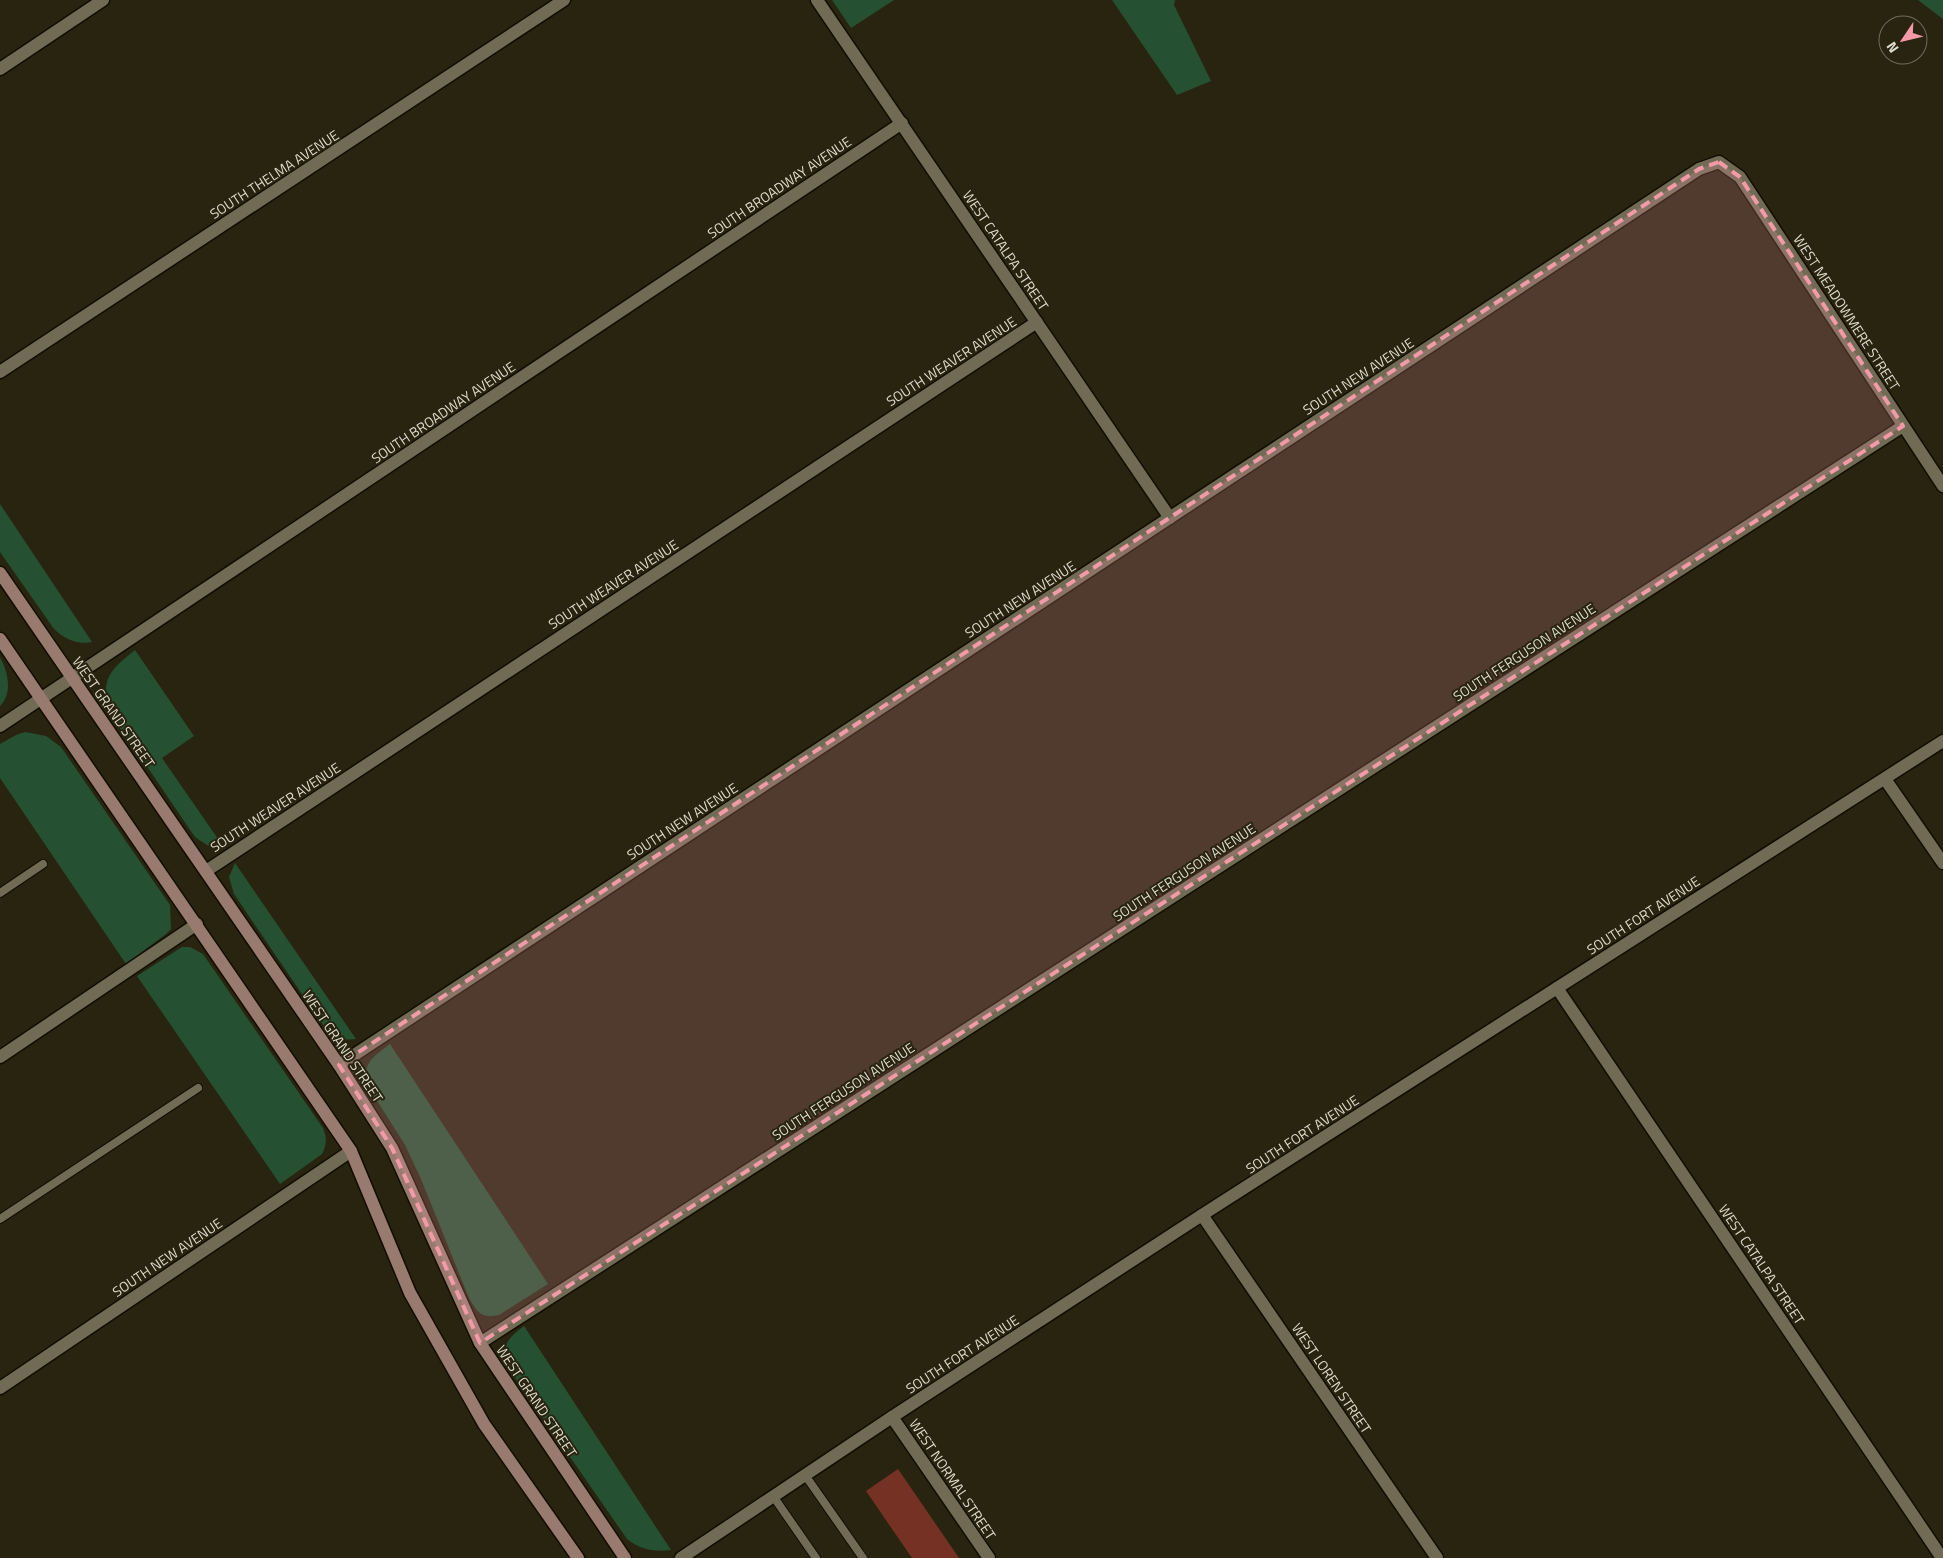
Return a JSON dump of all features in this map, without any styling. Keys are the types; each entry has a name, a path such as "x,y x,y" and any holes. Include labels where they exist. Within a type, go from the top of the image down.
{"main road":[{"name":"WEST GRAND STREET","path":"0,573 339,1065 392,1148 480,1343 625,1558"},
{"path":"0,639 351,1151 415,1301 484,1424 578,1558"}],"street":[{"path":"0,69 103,0"},
{"name":"SOUTH THELMA AVENUE","path":"0,372 564,0"},
{"name":"WEST CATALPA STREET","path":"817,0 1170,518"},
{"name":"SOUTH BROADWAY AVENUE","path":"0,726 902,123"},
{"name":"WEST MEADOWMERE STREET","path":"1719,162 1740,177 1943,486"},
{"name":"SOUTH NEW AVENUE","path":"339,1065 1699,169 1719,162"},
{"name":"SOUTH WEAVER AVENUE","path":"206,871 1036,322"},
{"name":"SOUTH FERGUSON AVENUE","path":"480,1343 1903,426"},
{"name":"SOUTH FORT AVENUE","path":"681,1558 698,1554 773,1496 892,1417 1202,1215 1943,741"},
{"path":"1885,778 1943,863"},
{"path":"0,1057 197,924"},
{"name":"WEST CATALPA STREET","path":"1557,988 1942,1558"},
{"name":"SOUTH NEW AVENUE","path":"0,1388 351,1151"},
{"name":"WEST LOREN STREET","path":"1202,1215 1437,1558"},
{"name":"WEST NORMAL STREET","path":"892,1417 989,1558"}],"lane":[{"path":"0,893 42,864"},
{"path":"0,1219 198,1088"},
{"path":"805,1475 863,1558"},
{"path":"773,1496 816,1558"}],"highlighted area":[{"path":"1719,162 1740,177 1903,426 480,1343 392,1148 339,1065 1699,169"}],"green space":[{"path":"832,0 894,0 851,28"},
{"path":"1112,0 1175,0 1174,5 1211,81 1177,95"},
{"path":"1918,0 1943,0 1943,19"},
{"path":"0,504 92,642 81,643 71,640 62,636 54,629 0,552"},
{"path":"135,650 194,736 162,758 225,849 210,847 195,837 122,732 111,711 106,692 108,679 115,668"},
{"path":"0,657 7,676 8,689 7,695 0,706"},
{"path":"25,732 46,736 61,747 170,905 171,929 126,964 0,778 0,744"},
{"path":"235,863 356,1039 338,1037 330,1033 323,1025 234,894 229,877"},
{"path":"182,947 190,947 203,954 323,1128 326,1141 322,1154 280,1184 137,976"},
{"path":"390,1044 548,1284 499,1315 488,1316 480,1313 469,1298 421,1179 405,1145 369,1088 366,1073 367,1067 374,1057"},
{"path":"524,1326 671,1550 659,1551 648,1549 637,1546 627,1539 509,1369 504,1355 506,1344"}],"building":[{"path":"898,1469 959,1558 912,1558 866,1491"}]}
